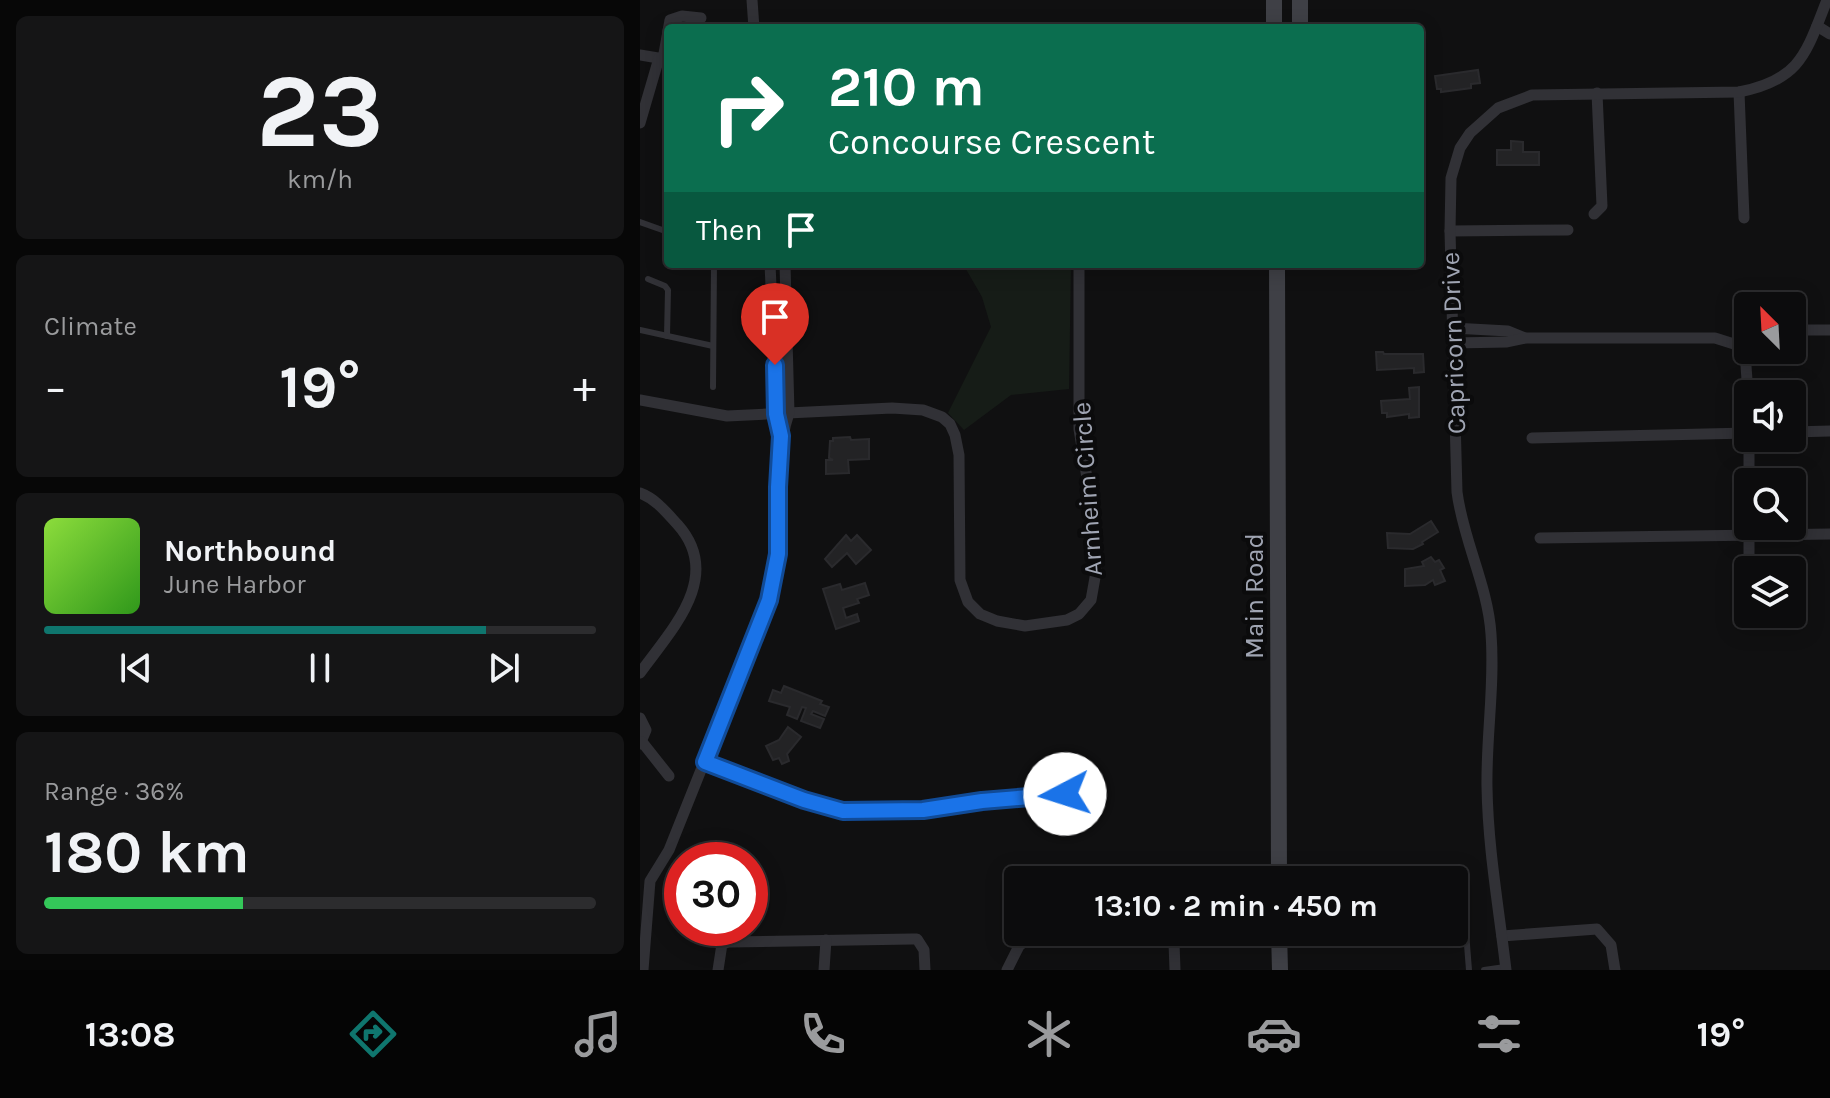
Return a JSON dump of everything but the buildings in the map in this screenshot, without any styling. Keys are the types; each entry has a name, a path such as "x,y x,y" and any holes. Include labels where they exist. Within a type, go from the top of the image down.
{"main road":[{"path":"1274,0 1274,24"},
{"path":"1300,0 1300,24"},
{"name":"Main Road","path":"1277,268 1279,866"},
{"name":"Main Road","path":"1278,313 1284,268"},
{"path":"1279,946 1280,970"}],"street":[{"path":"752,0 754,24"},
{"name":"Capricorn Drive","path":"1506,968 1492,872 1488,816 1491,637 1487,606 1459,510 1450,231 1453,165 1460,148 1483,119 1498,108 1532,95 1739,92 1766,86 1799,62 1827,0"},
{"path":"669,24 670,20 682,16 701,18"},
{"path":"1817,26 1830,34"},
{"path":"640,55 663,59 640,123"},
{"path":"1739,92 1744,218"},
{"path":"1594,214 1602,206 1597,93"},
{"path":"1450,231 1568,230"},
{"path":"770,268 782,414"},
{"path":"643,970 645,883 669,850 769,600 778,554 785,268"},
{"name":"Arnheim Circle","path":"782,414 906,409 923,410 942,417 955,435 959,455 960,580 968,602 980,614 1025,626 1047,625 1079,614 1091,600 1096,572 1095,527 1079,429 1079,268"},
{"path":"1453,328 1508,331 1525,338"},
{"path":"1806,330 1830,330"},
{"path":"1454,343 1507,342 1525,338 1715,338 1734,346"},
{"path":"640,400 727,416 782,414"},
{"path":"1806,432 1830,431"},
{"path":"1532,438 1734,435"},
{"path":"640,493 651,497 690,541 696,574 687,607 640,673"},
{"path":"1540,538 1734,532"},
{"path":"1806,533 1830,534"},
{"path":"640,718 646,730 641,743 669,776"},
{"path":"705,762 804,800 843,811 923,810 1065,794"},
{"path":"1502,936 1597,929 1611,945 1615,970"},
{"path":"1007,970 1019,946 1029,938 1111,936 1169,936 1174,943 1175,970"},
{"path":"718,970 720,948 726,942 917,939 924,950 925,970"},
{"path":"824,970 826,940"}],"lane":[{"path":"640,222 664,231"},
{"path":"713,387 714,268"},
{"path":"648,279 668,290 667,336"},
{"path":"640,330 713,346"},
{"path":"1467,946 1469,970"},
{"path":"1484,970 1506,968"}],"shaded area":[{"path":"965,268 1071,268 1069,389 1011,395 964,430 948,413 991,327 982,297"}],"route":[{"path":"775,365 776,414 781,436 778,554 774,578 769,600 705,762 804,800 843,811 923,810 970,802 1065,794"}]}
